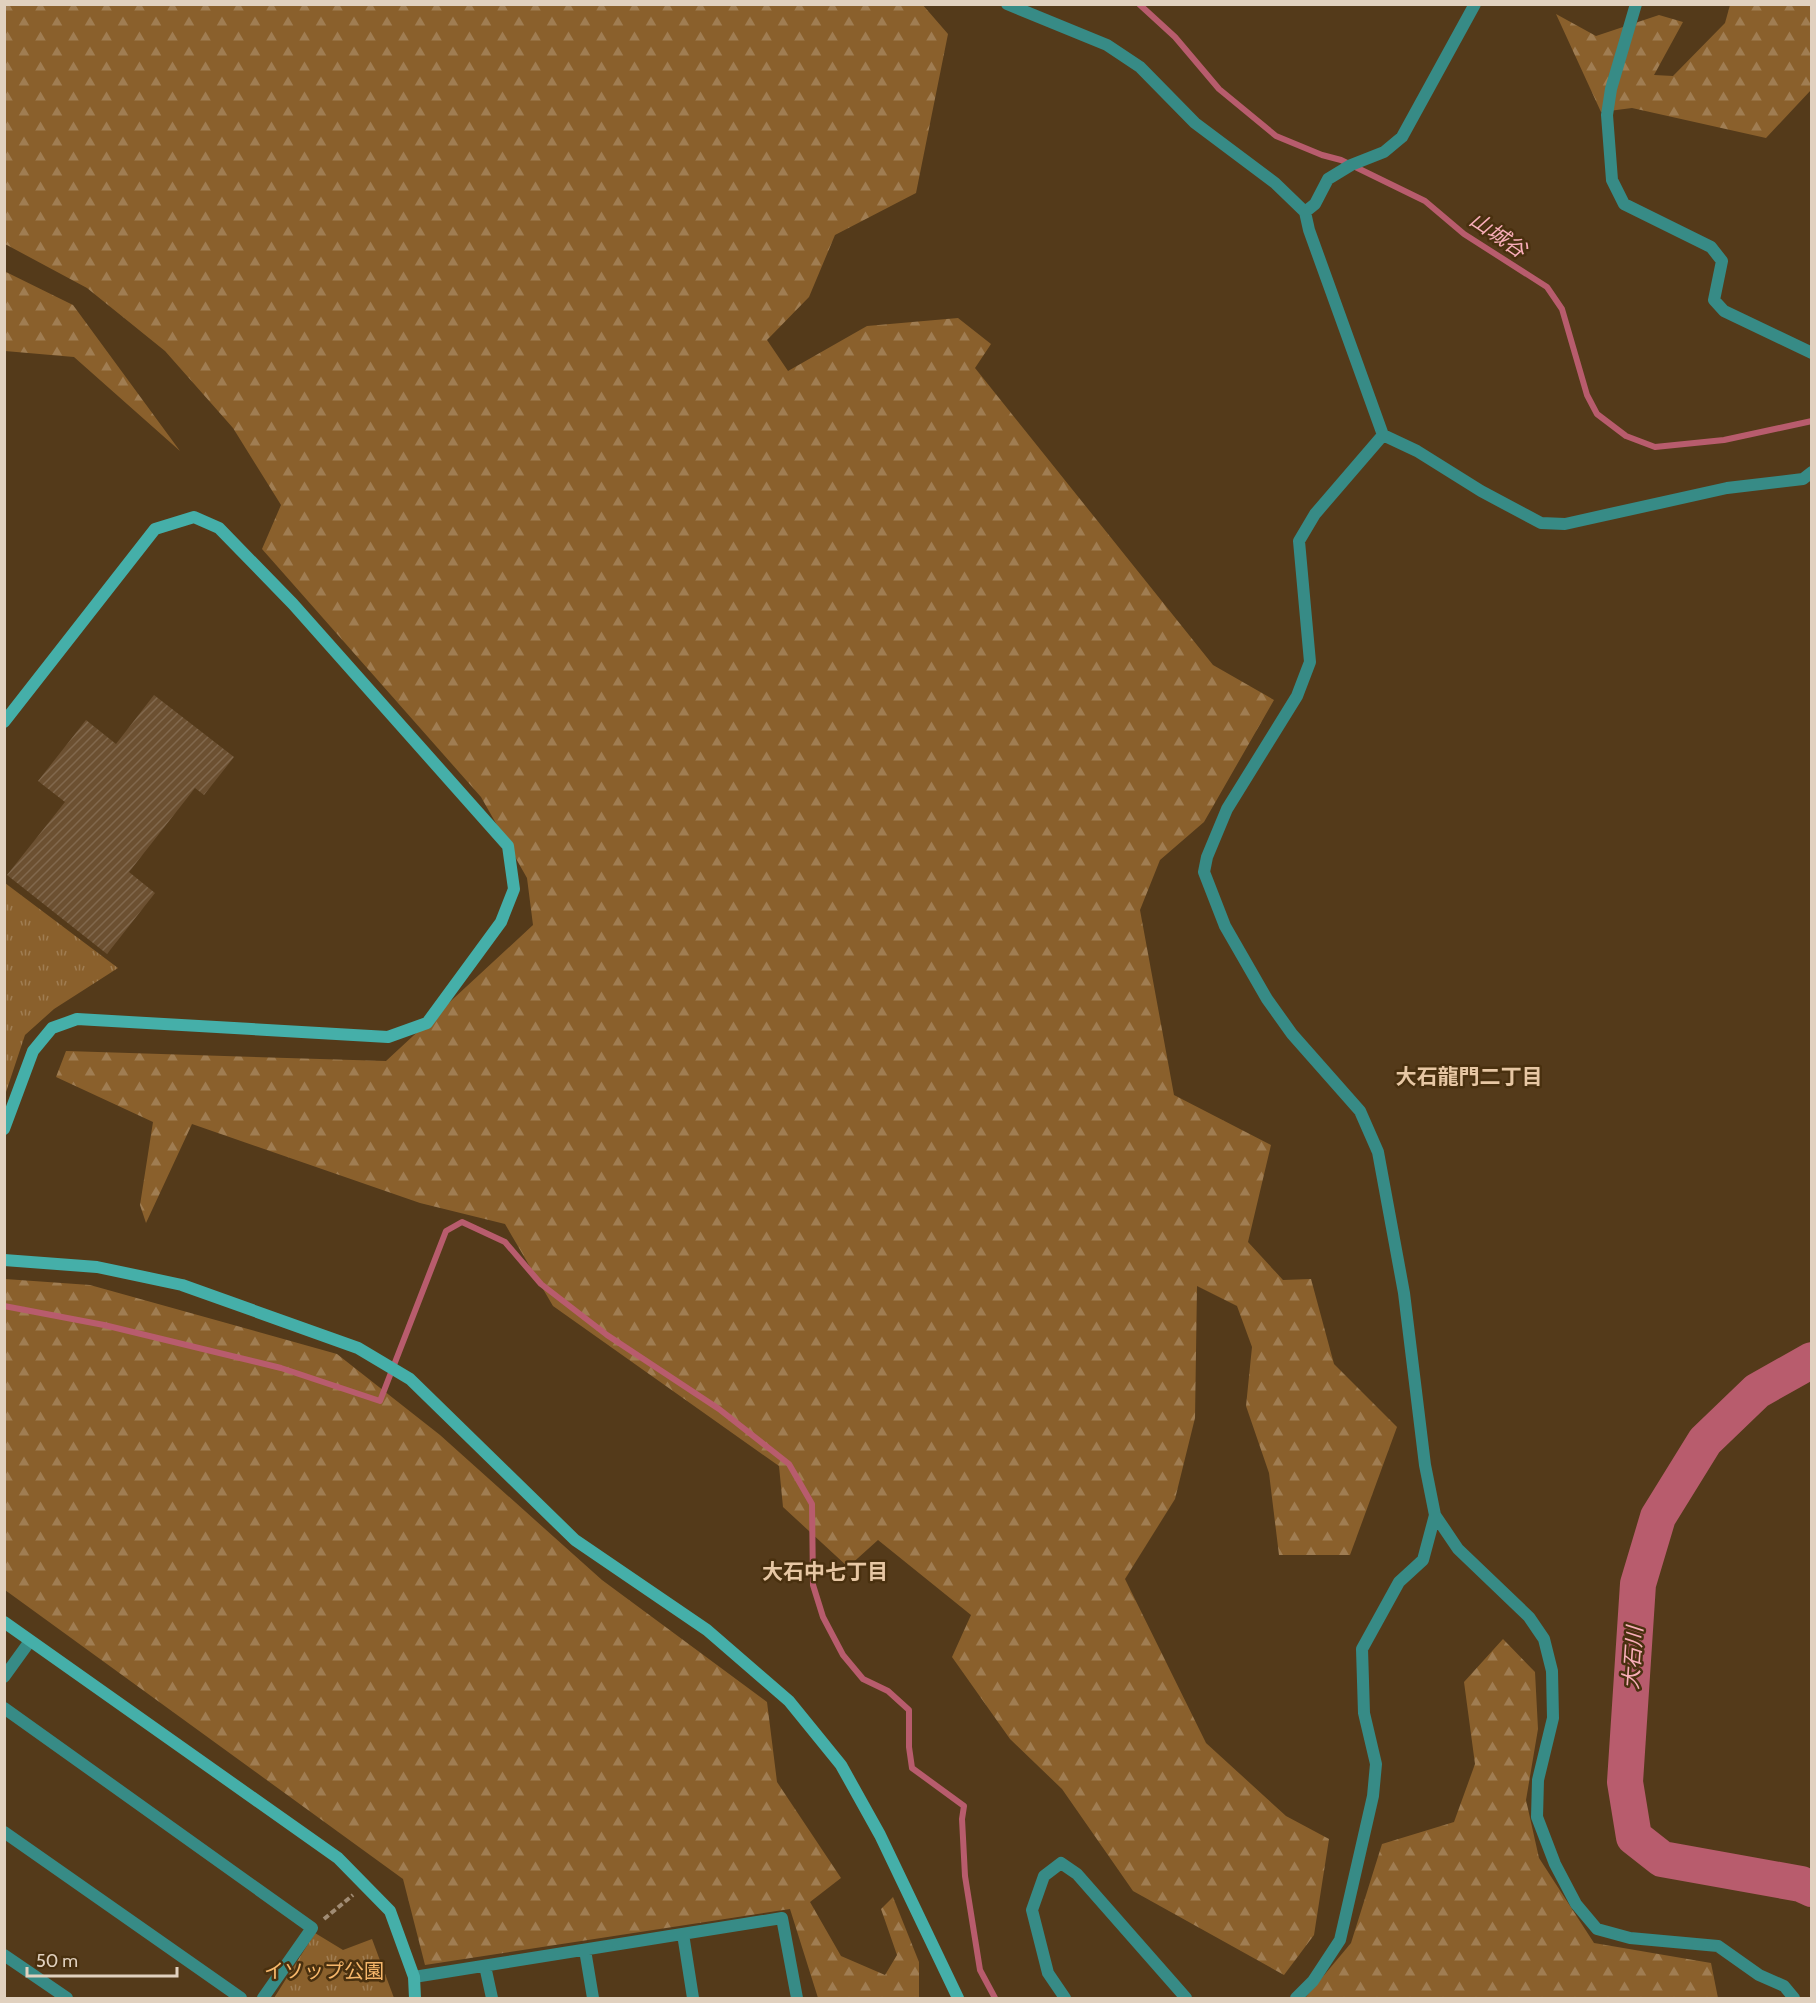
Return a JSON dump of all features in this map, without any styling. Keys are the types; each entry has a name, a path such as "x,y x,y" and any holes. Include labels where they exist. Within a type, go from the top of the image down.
{"street":[{"path":"1007,4 1107,45 1140,67 1195,123 1275,183 1305,212 1309,230 1383,435 1417,451 1481,491 1541,523 1565,524 1727,488 1803,479 1812,472"},
{"path":"1305,212 1314,204 1328,179 1351,165 1384,152 1402,137 1475,4"},
{"path":"1636,4 1611,89 1607,115 1612,180 1624,204 1711,247 1722,261 1714,300 1724,311 1812,352"},
{"path":"1383,435 1315,513 1299,541 1310,662 1296,696 1227,809 1207,857 1204,872 1225,926 1267,999 1292,1034 1360,1111 1378,1152 1404,1293 1425,1464 1435,1515 1458,1549 1529,1617 1544,1639 1552,1671 1553,1718 1538,1780 1537,1817 1555,1864 1576,1904 1597,1929 1630,1938 1718,1946 1759,1975 1784,1986 1794,1998"},
{"path":"4,722 155,529 194,517 219,528 293,604 508,846 514,889 501,922 427,1023 388,1037 77,1019 52,1028 33,1051 4,1129"},
{"path":"4,1260 97,1267 182,1285 358,1348 410,1379 575,1540 707,1630 789,1701 841,1765 880,1835 958,1998"},
{"path":"1296,1998 1313,1980 1340,1940 1373,1796 1376,1764 1364,1713 1362,1649 1399,1582 1423,1560 1435,1515"},
{"path":"4,1622 338,1858 390,1911 414,1977 415,1998"},
{"path":"4,1677 30,1641"},
{"path":"4,1708 312,1928 263,1998"},
{"path":"4,1832 241,1998"},
{"path":"1065,1998 1048,1974 1032,1910 1044,1876 1061,1863 1085,1882 1186,1998"},
{"path":"414,1977 782,1918 797,1998"},
{"path":"683,1934 693,1998"},
{"path":"585,1950 593,1998"},
{"path":"4,1955 67,1998"},
{"path":"485,1966 492,1998"}],"path":[{"path":"312,1928 366,1886"}],"green space":[{"path":"922,4 948,34 916,193 835,235 809,297 767,340 788,371 867,326 958,318 991,344 975,368 1213,665 1274,700 1204,822 1160,860 1140,910 1174,1095 1271,1145 1248,1242 1283,1280 1311,1279 1334,1364 1397,1427 1350,1555 1279,1555 1269,1473 1246,1406 1252,1347 1237,1306 1197,1286 1195,1418 1175,1499 1125,1579 1206,1743 1286,1816 1329,1839 1314,1935 1284,1975 1133,1891 1062,1789 1010,1739 952,1657 971,1615 878,1540 848,1567 783,1507 779,1466 553,1306 505,1224 420,1203 192,1124 146,1223 140,1205 153,1122 56,1077 66,1051 386,1061 533,925 527,878 481,797 262,549 281,505 233,428 165,351 87,288 5,244 4,5"},
{"path":"1730,5 1811,5 1811,90 1766,138 1632,108 1601,112 1556,14 1596,36 1659,15 1683,22 1654,75 1673,76 1725,23"},
{"path":"4,271 73,305 180,451 74,357 5,351"},
{"path":"5,883 118,968 54,1009 25,1035 5,1095"},
{"path":"5,1279 90,1285 337,1354 440,1435 602,1580 767,1702 777,1782 841,1878 810,1902 841,1956 885,1975 897,1955 881,1909 893,1897 919,1962 919,1998 818,1998 790,1909 425,1965 403,1879 5,1590"},
{"path":"1503,1639 1535,1672 1538,1729 1526,1800 1539,1858 1594,1943 1711,1963 1718,1998 1305,1998 1351,1943 1382,1844 1454,1822 1475,1764 1464,1682"},
{"name":"イソップ公園","path":"315,1933 343,1950 372,1939 394,1998 274,1998"}],"building":[{"path":"154,695 234,757 204,795 195,788 129,872 155,893 107,954 7,875 65,802 38,781 86,720 116,744"}],"waterway":[{"name":"山城谷","path":"1139,4 1175,37 1219,89 1276,136 1322,155 1341,160 1425,201 1464,234 1547,287 1562,309 1587,395 1597,414 1626,436 1655,447 1724,440 1812,421"},
{"path":"4,1306 104,1325 281,1368 380,1401 446,1231 462,1222 505,1242 541,1284 607,1335 719,1409 789,1464 812,1504 813,1585 823,1617 843,1655 863,1679 888,1691 909,1710 909,1747 912,1768 964,1806 962,1819 965,1876 980,1970 995,1998"},
{"name":"大石川","path":"1812,1360 1757,1391 1705,1441 1658,1517 1638,1584 1625,1782 1634,1837 1662,1859 1801,1884 1812,1889"}],"district":[{"name":"大石龍門二丁目","path":"1469,1077"},
{"name":"大石中七丁目","path":"825,1572"}]}
